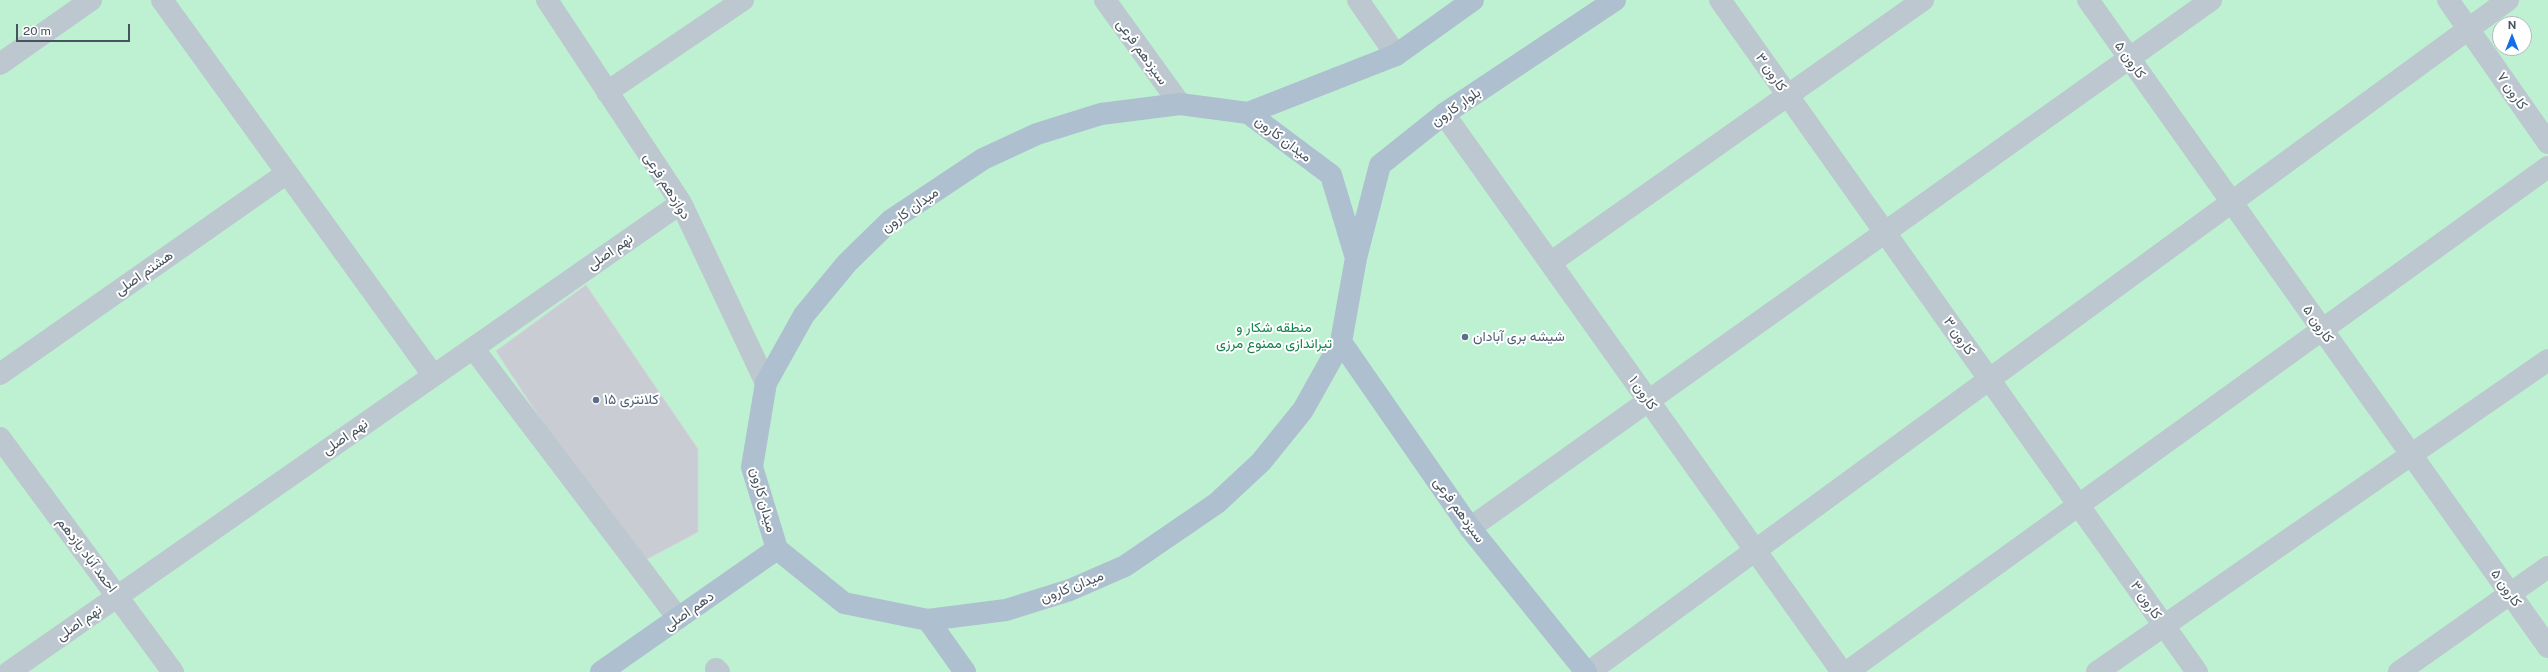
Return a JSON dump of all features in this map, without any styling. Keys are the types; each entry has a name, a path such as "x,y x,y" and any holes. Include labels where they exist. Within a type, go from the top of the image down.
{"main road":[{"path":"1248,113 1396,55 1473,0"},
{"name":"بلوار کارون","path":"1356,258 1380,165 1444,114 1615,0"},
{"name":"میدان کارون","path":"1180,104 1248,113 1331,175 1356,258 1341,342 1303,410 1261,462 1217,503 1124,566 1070,590 1006,610 928,620 844,603 777,549 752,467 766,383 804,315 847,263 897,217 983,159 1037,134 1101,114 1180,104"},
{"name":"سیزدهم فرعی","path":"1341,342 1470,528 1586,672"},
{"name":"دهم اصلی","path":"601,672 777,549"},
{"path":"928,620 965,672"}],"street":[{"path":"0,64 91,0"},
{"path":"162,0 433,376"},
{"name":"دوازدهم فرعی","path":"547,0 681,203 766,383"},
{"path":"607,92 743,0"},
{"name":"سیزدهم فرعی","path":"1105,0 1180,104"},
{"path":"1358,0 1396,55"},
{"name":"کارون ۳","path":"1720,0 2197,672"},
{"path":"1550,263 1923,0"},
{"name":"کارون ۵","path":"2088,0 2548,648"},
{"path":"1470,528 2211,0"},
{"name":"کارون ۷","path":"2448,0 2548,143"},
{"path":"1589,672 2508,0"},
{"name":"کارون ۱","path":"1444,114 1842,672"},
{"path":"1847,672 2548,167"},
{"name":"هشتم اصلی","path":"0,374 287,172"},
{"name":"نهم اصلی","path":"9,672 681,203"},
{"path":"473,348 678,618"},
{"path":"2097,672 2548,360"},
{"name":"احمد آباد یازدهم","path":"0,438 173,672"},
{"path":"2399,672 2548,567"}],"green space":[{"name":"منطقه شکار و تیراندازی ممنوع مرزی","path":"0,0 2548,0 2548,672 0,672"}],"building":[{"name":"کلانتری ۱۵","path":"586,285 698,449 698,532 636,565 496,351"}],"place":[{"name":"شیشه بری آبادان","path":"1465,337"},
{"name":"کلانتری ۱۵","path":"596,400"}]}
